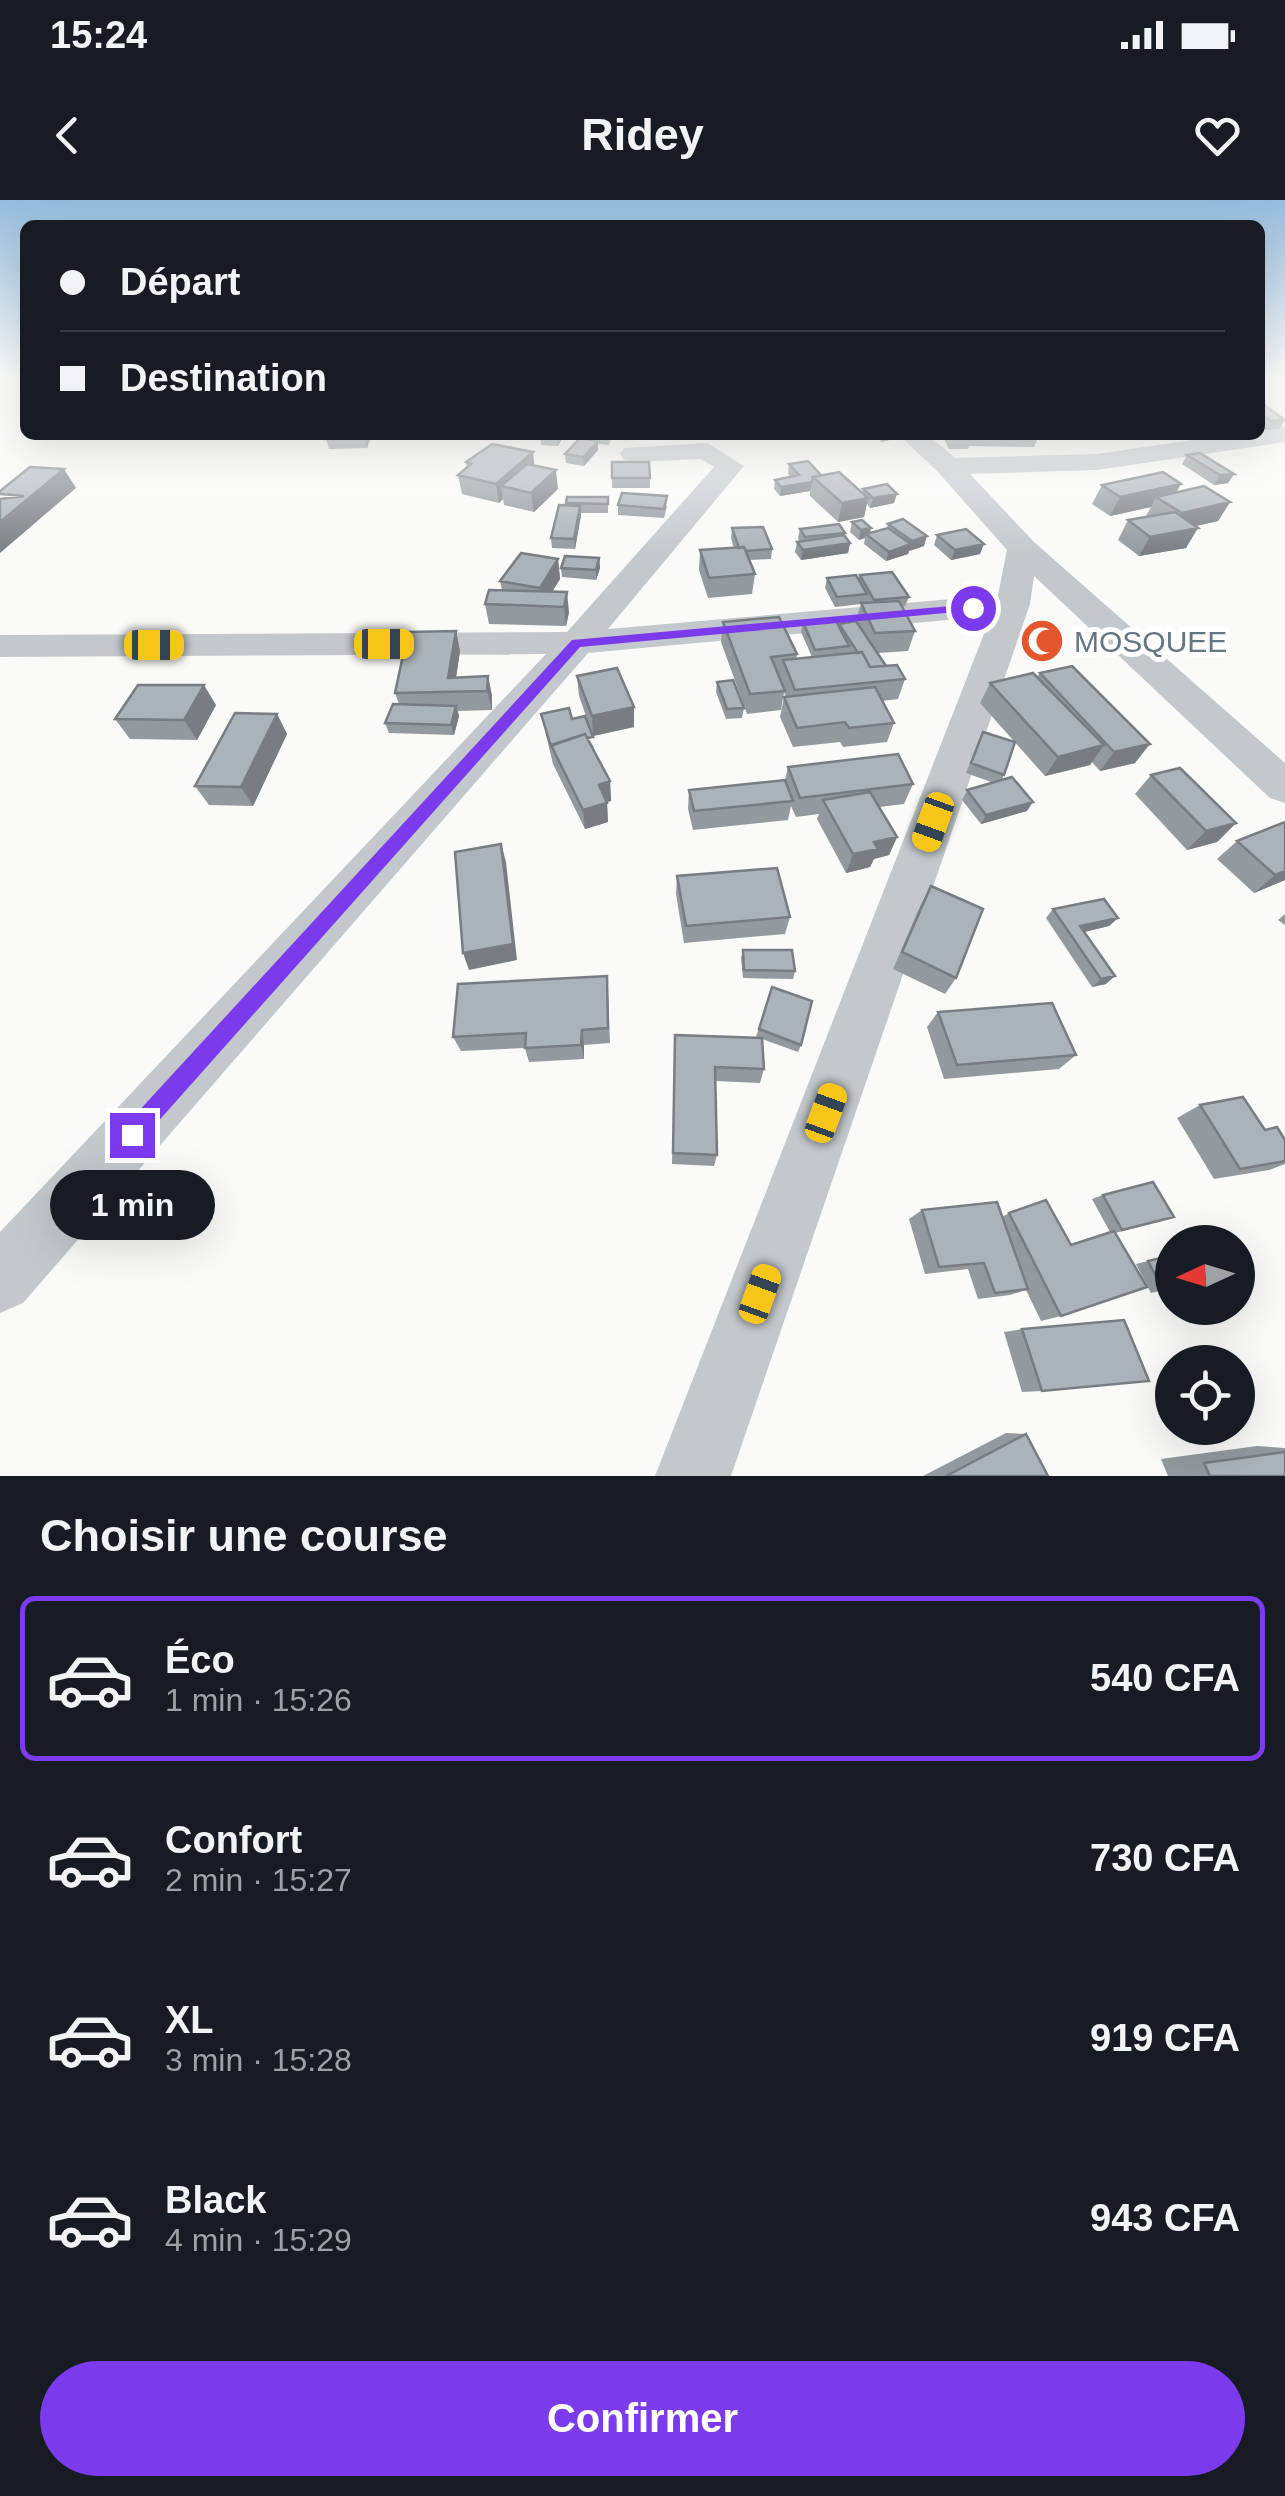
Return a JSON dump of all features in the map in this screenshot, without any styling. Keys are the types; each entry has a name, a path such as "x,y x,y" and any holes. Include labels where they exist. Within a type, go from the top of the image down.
{"street":[{"path":"918,440 948,466 1024,549 1285,787"},
{"path":"948,466 1097,462 1245,440"},
{"path":"0,1280 576,643 730,466 707,451 633,454"},
{"path":"693,1476 1013,604 1024,549"},
{"path":"0,646 576,643 1013,604"}],"building":[{"path":"578,440 598,441 583,457 565,454"},
{"path":"492,444 533,452 496,484 458,475 471,464 466,462"},
{"path":"1200,453 1234,474 1220,475 1187,455"},
{"path":"808,461 821,475 813,477 812,482 781,487 775,480 799,475 789,464"},
{"path":"612,462 649,462 650,478 612,478"},
{"path":"527,464 556,470 531,493 501,486"},
{"path":"30,467 64,469 0,522 0,499 24,496 0,491"},
{"path":"839,472 868,498 842,503 813,477"},
{"path":"1163,472 1181,484 1120,497 1102,485"},
{"path":"887,484 897,494 873,498 863,489"},
{"path":"1204,486 1230,502 1182,513 1156,497"},
{"path":"622,493 667,496 664,509 618,505"},
{"path":"567,497 608,497 608,504 566,503"},
{"path":"559,505 580,506 574,539 551,538"},
{"path":"1175,512 1198,528 1150,537 1128,520"},
{"path":"903,519 927,536 912,541 888,524"},
{"path":"862,520 871,528 861,530 852,522"},
{"path":"839,524 845,533 805,537 800,529"},
{"path":"763,527 772,549 739,548 732,528"},
{"path":"888,528 911,544 889,552 866,534"},
{"path":"966,529 984,544 955,550 937,535"},
{"path":"844,535 850,543 803,550 797,542"},
{"path":"744,547 755,574 709,578 700,550"},
{"path":"521,553 558,559 540,588 500,581"},
{"path":"565,556 599,558 596,570 561,568"},
{"path":"892,572 909,597 874,600 860,575"},
{"path":"856,575 867,594 837,597 827,578"},
{"path":"489,590 567,592 564,607 485,604"},
{"path":"899,601 915,631 875,633 861,603"},
{"path":"779,617 797,654 771,657 785,691 750,694 723,622"},
{"path":"835,619 849,646 815,650 803,622"},
{"path":"856,621 886,666 870,667 839,624"},
{"path":"456,631 448,678 488,676 487,691 395,693 408,632"},
{"path":"862,652 870,667 897,665 905,679 795,690 783,660"},
{"path":"1072,666 1150,744 1114,752 1040,673"},
{"path":"617,668 634,707 592,716 577,676"},
{"path":"1033,673 1104,745 1058,757 990,683"},
{"path":"733,680 744,708 727,709 717,682"},
{"path":"138,685 204,685 184,720 115,719"},
{"path":"875,687 894,723 849,728 845,722 797,728 784,697"},
{"path":"393,704 456,706 451,725 385,723"},
{"path":"569,708 572,719 585,716 593,737 587,738 585,734 551,746 541,714"},
{"path":"235,713 277,714 241,787 195,786"},
{"path":"983,732 1015,742 1004,775 971,763"},
{"path":"585,734 610,781 599,785 607,803 583,810 551,745"},
{"path":"898,754 913,784 800,798 788,767"},
{"path":"1180,768 1236,823 1206,831 1151,775"},
{"path":"1012,777 1033,802 986,815 967,790"},
{"path":"785,780 793,801 694,811 689,790"},
{"path":"870,792 897,837 874,842 878,849 853,854 823,800"},
{"path":"1285,822 1285,871 1275,875 1237,841"},
{"path":"501,844 513,944 463,953 455,852"},
{"path":"777,868 790,917 686,926 677,876"},
{"path":"931,886 983,909 956,978 902,952"},
{"path":"1104,899 1118,918 1080,926 1115,976 1101,979 1053,909"},
{"path":"743,950 792,950 795,971 744,970"},
{"path":"607,976 608,1028 582,1030 581,1045 525,1048 526,1033 453,1037 458,984"},
{"path":"772,987 812,1001 801,1045 759,1029"},
{"path":"1052,1003 1076,1055 957,1065 938,1012"},
{"path":"675,1035 762,1038 764,1069 715,1067 717,1155 673,1153"},
{"path":"1243,1097 1265,1130 1277,1127 1285,1140 1285,1161 1240,1169 1200,1105"},
{"path":"1153,1182 1174,1217 1122,1230 1103,1195"},
{"path":"1046,1200 1071,1245 1114,1231 1147,1287 1061,1316 1009,1213"},
{"path":"997,1202 1028,1289 995,1293 984,1263 939,1267 922,1210"},
{"path":"1124,1320 1149,1381 1042,1391 1022,1329"},
{"path":"1026,1434 1048,1476 946,1476"},
{"path":"1285,1452 1285,1476 1210,1476 1204,1463"}],"place":[{"name":"MOSQUEE","path":"1042,641"}],"route":[{"path":"132,1135 576,643 973,608"}]}
